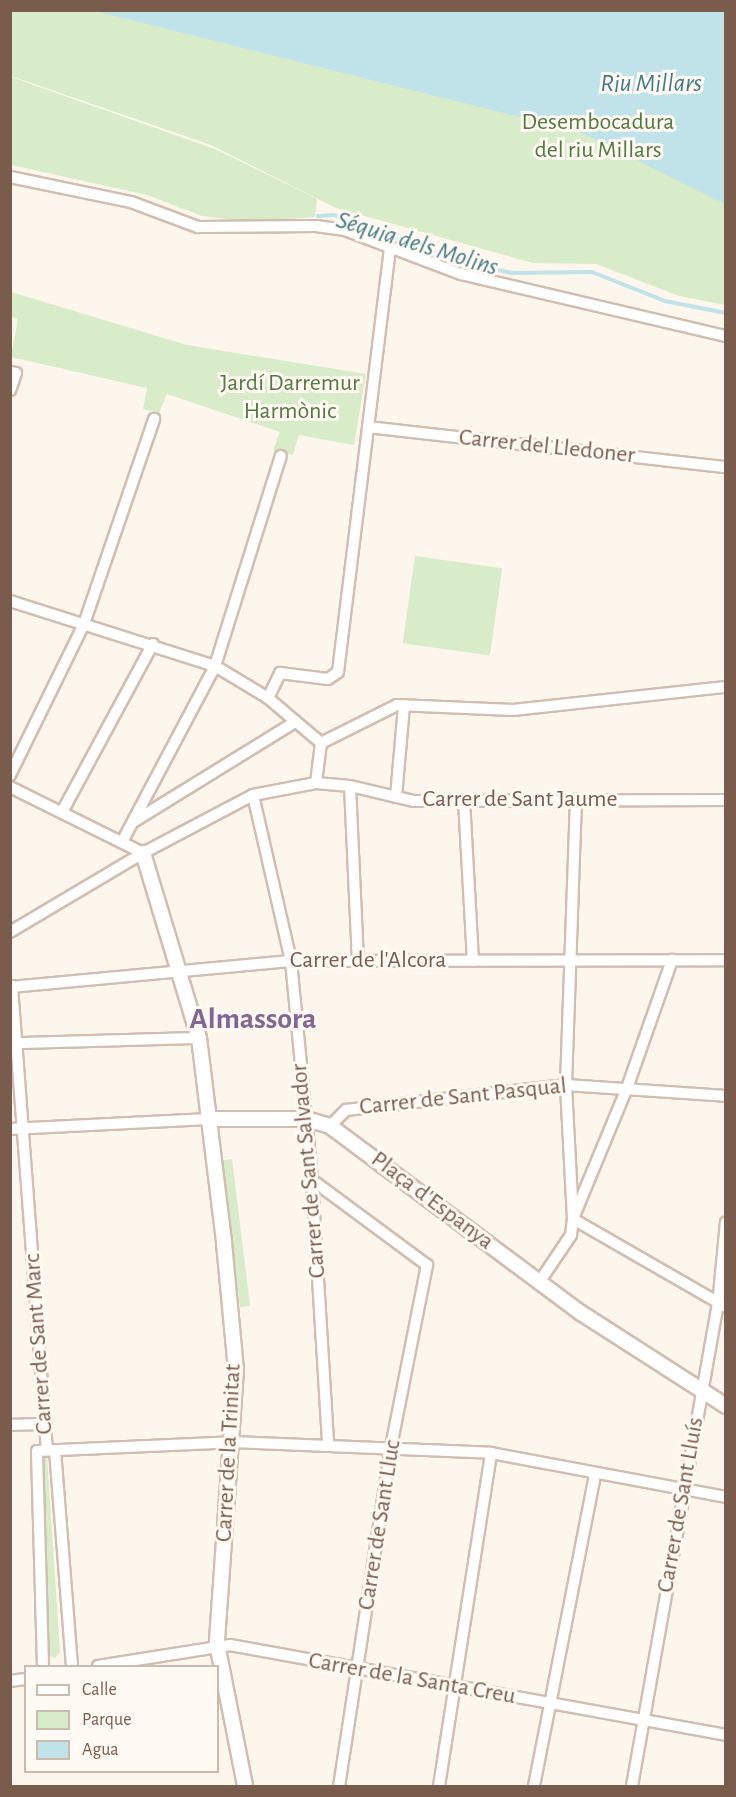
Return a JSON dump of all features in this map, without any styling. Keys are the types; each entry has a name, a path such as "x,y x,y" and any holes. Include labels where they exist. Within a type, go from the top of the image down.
{"street":[{"path":"10,177 131,202 198,227 316,226 345,230 461,274 726,336"},
{"path":"268,698 280,674 328,680 338,672 390,247"},
{"path":"10,390 13,372"},
{"path":"10,775 84,624 154,419"},
{"name":"Carrer del Lledoner","path":"368,427 726,467"},
{"path":"123,840 215,666 281,456"},
{"path":"12,605 84,624 215,666 268,698 321,743"},
{"path":"62,812 153,645"},
{"path":"321,743 397,705 513,710 726,687"},
{"path":"396,797 404,705"},
{"path":"133,822 295,722"},
{"path":"316,783 321,743"},
{"name":"Carrer de Sant Jaume","path":"10,932 143,853 253,795 316,783 350,786 396,797 464,800 726,800"},
{"path":"350,786 358,961"},
{"path":"10,787 123,840 143,853"},
{"name":"Carrer de Sant Salvador","path":"253,795 291,961 312,1180 328,1444"},
{"path":"537,1279 571,1235 573,1219 566,1085 573,960 576,799"},
{"path":"464,800 473,961"},
{"name":"Carrer de la Trinitat","path":"143,853 181,971 199,1038 235,1340 232,1442 217,1644 245,1786"},
{"path":"573,1219 627,1088 672,960"},
{"name":"Carrer de l'Alcora","path":"11,986 291,961 726,960"},
{"name":"Carrer de Sant Marc","path":"11,986 18,1043 22,1127 46,1424 43,1665"},
{"path":"18,1043 199,1038"},
{"name":"Carrer de Sant Pasqual","path":"209,1119 306,1119 330,1126 346,1110 566,1085 726,1096"},
{"path":"10,1129 209,1119"},
{"name":"Plaça d'Espanya","path":"330,1126 581,1312 726,1407"},
{"name":"Carrer de Sant Lluc","path":"312,1180 427,1265 392,1447 339,1786"},
{"path":"573,1219 722,1306"},
{"name":"Carrer de Sant Lluís","path":"632,1786 683,1490 702,1390 722,1306 726,1222"},
{"path":"10,1425 46,1424"},
{"path":"46,1450 232,1442 328,1444 492,1453 726,1497"},
{"name":"Carrer de Sant Marc","path":"46,1450 72,1665"},
{"path":"439,1786 492,1453"},
{"path":"534,1786 596,1474"},
{"name":"Carrer de la Santa Creu","path":"103,1665 217,1644 726,1734"}],"green space":[{"name":"Desembocadura del riu Millars","path":"11,11 725,11 725,305 679,296 596,264 533,263 336,208 211,145 11,76"},
{"path":"11,77 215,149 317,199 315,217 248,222 202,216 147,195 11,165"},
{"name":"Jardí Darremur Harmònic","path":"11,292 187,345 366,374 354,445 299,435 293,455 273,450 280,432 167,394 159,413 143,409 147,388 11,357 18,319 11,317"},
{"path":"415,556 502,568 490,655 403,643"},
{"path":"232,1159 250,1306 240,1307 222,1160"},
{"path":"47,1456 60,1652 55,1658 47,1655 43,1458"}],"water":[{"name":"Riu Millars","path":"95,11 725,11 725,204 580,132"}],"waterway":[{"name":"Séquia dels Molins","path":"318,216 334,215 459,262 512,273 592,272 665,301 726,313"}],"district":[{"name":"Almassora","path":"253,1019"}]}
